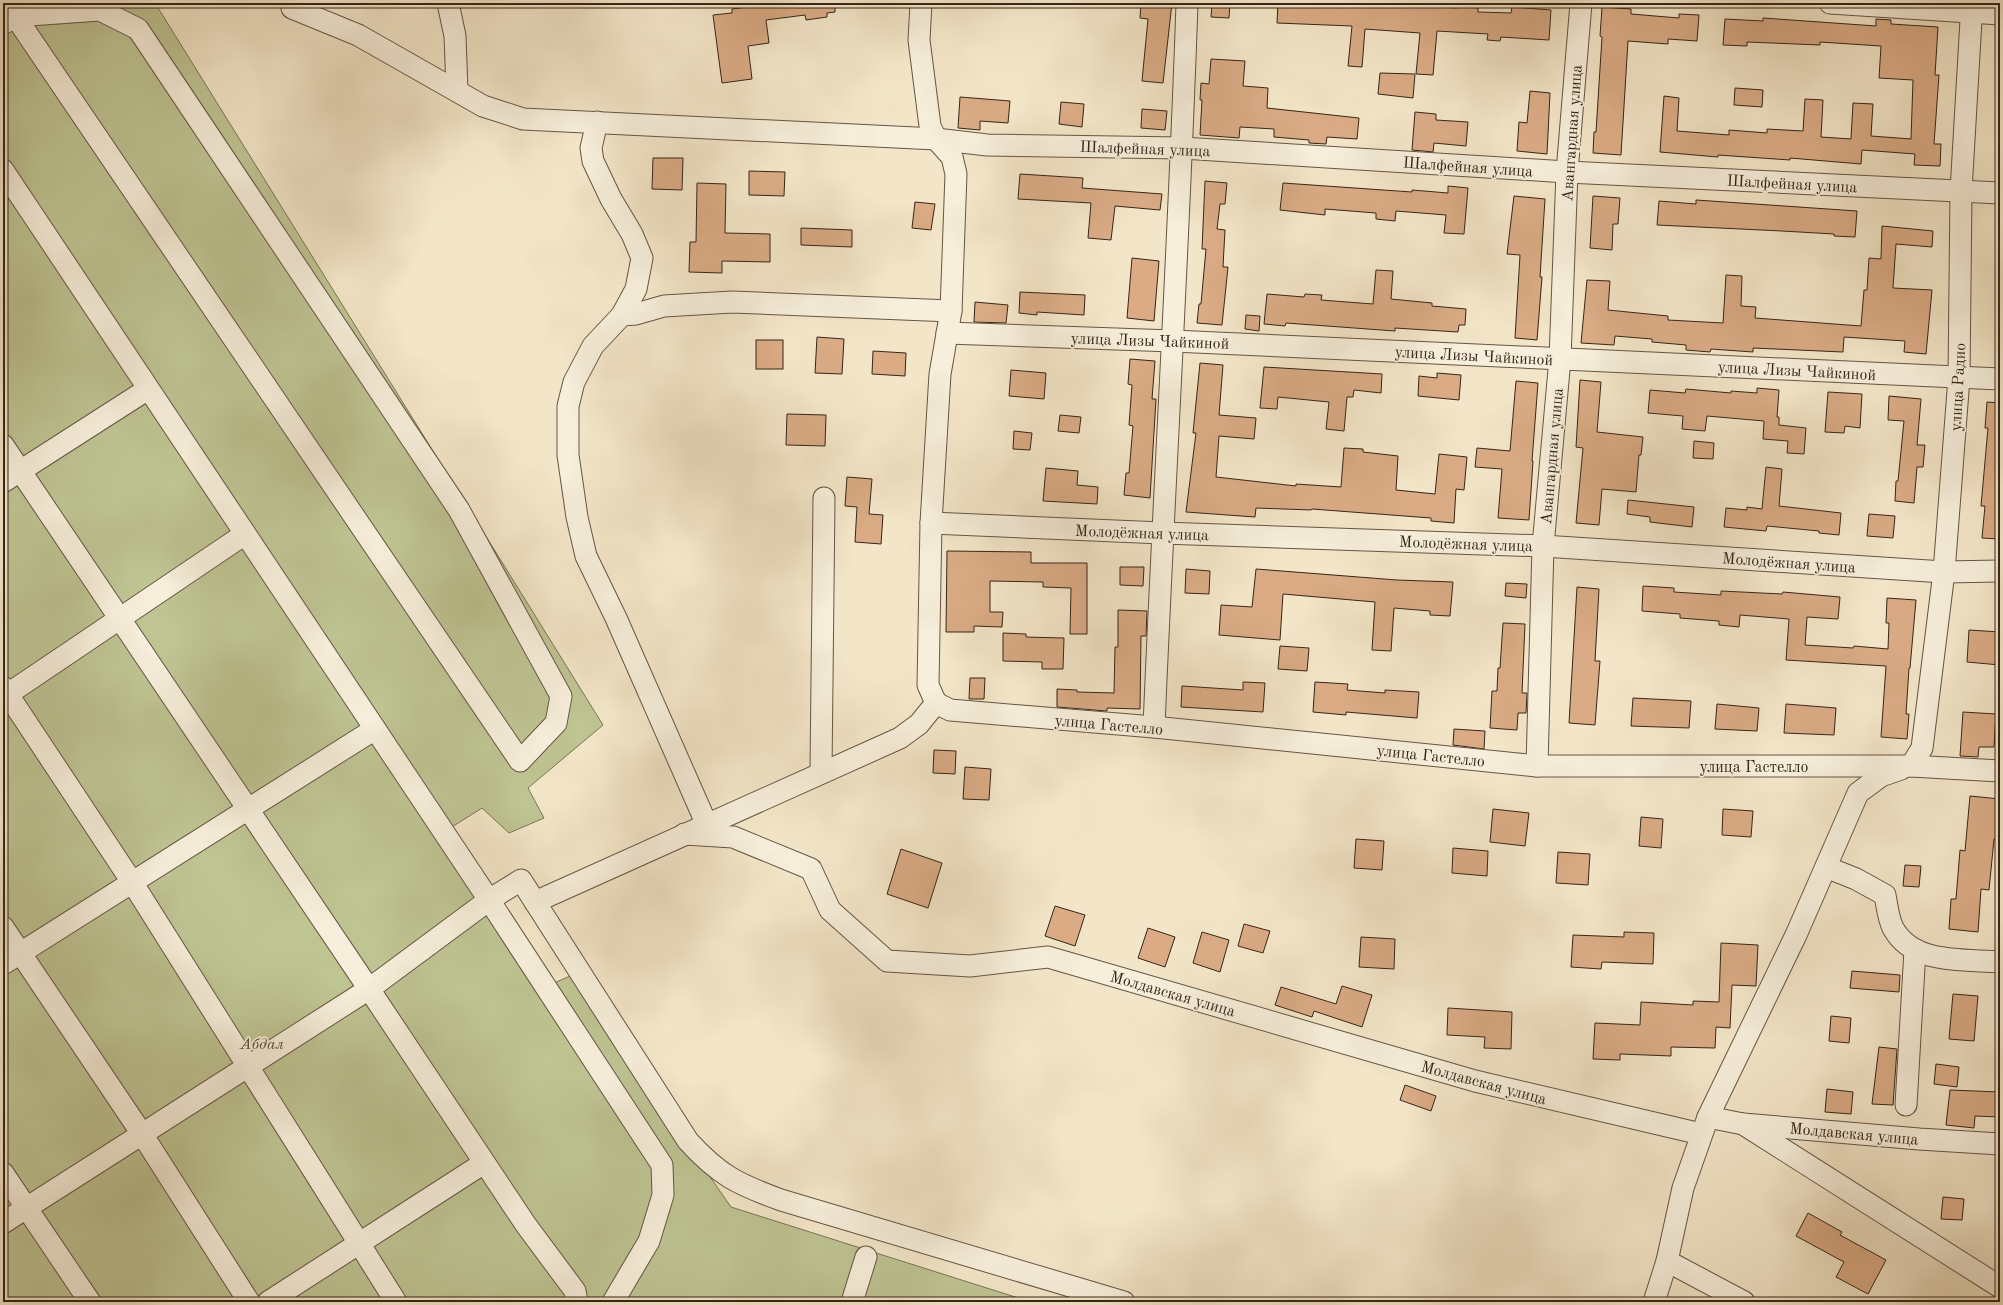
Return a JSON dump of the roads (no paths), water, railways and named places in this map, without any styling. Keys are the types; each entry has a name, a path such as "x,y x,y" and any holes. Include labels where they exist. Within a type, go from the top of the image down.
{"street":[{"path":"448,3 455,36 457,90"},
{"path":"535,902 821,772 900,738 919,724 936,704 928,685 931,523 940,374 951,312 955,165 952,157 936,139 929,120 919,40 921,3"},
{"path":"1154,727 1162,533 1182,148 1187,3"},
{"name":"Авангардная улица","path":"1537,766 1543,546 1560,359 1567,172 1581,3"},
{"path":"1830,3 1971,8 2000,14"},
{"name":"Шалфейная улица","path":"292,8 358,35 483,106 523,119 936,139 987,145 1182,148 1567,172 2000,193"},
{"name":"улица Радио","path":"1920,766 1944,572 1959,378 1961,191 1971,8"},
{"path":"100,10 138,29 143,36 459,510 561,696 556,723 520,761 9,20 100,10"},
{"path":"597,122 591,148 593,161 611,199 632,234 642,258 636,289 622,315 593,346 574,382 568,406 568,455 577,517 586,556 616,618 706,825"},
{"path":"3,170 148,390 489,900 662,1165 663,1195 649,1241 613,1302"},
{"path":"622,315 636,314 664,306 732,302 951,312"},
{"name":"улица Лизы Чайкиной","path":"947,333 1173,340 2000,379"},
{"path":"12,476 148,390"},
{"path":"3,446 12,476 119,618 526,1225 575,1291 577,1302"},
{"path":"821,772 824,498"},
{"name":"Молодёжная улица","path":"931,523 1162,533 1543,546 1944,572 2000,571"},
{"path":"245,534 119,618 5,690 132,882 396,1302"},
{"name":"улица Гастелло","path":"936,704 950,710 1154,727 1537,766 1920,766 2000,771"},
{"path":"3,964 375,729"},
{"path":"1654,1302 1667,1261 1682,1188 1704,1125 1796,935 1858,793 1881,776 1920,766"},
{"name":"Молдавская улица","path":"684,834 733,837 811,869 830,910 887,961 970,966 1048,957 1475,1081 1704,1125 1743,1124 1919,1139 2000,1144"},
{"path":"1826,867 1856,879 1885,895 1892,927 1902,940 1915,950 1930,956 2000,962"},
{"path":"3,1223 369,989 489,900 521,880 688,1141 706,1161 724,1175 746,1187 781,1200 1124,1302"},
{"path":"3,927 142,1134 249,1302"},
{"path":"1906,1105 1915,950"},
{"path":"1743,1124 2000,1287"},
{"path":"268,1302 484,1163"},
{"path":"3,1174 90,1302"},
{"path":"852,1302 866,1258"},
{"path":"1667,1261 1744,1302"}],"park label":[{"name":"Абдал","path":"262,1043"}]}
